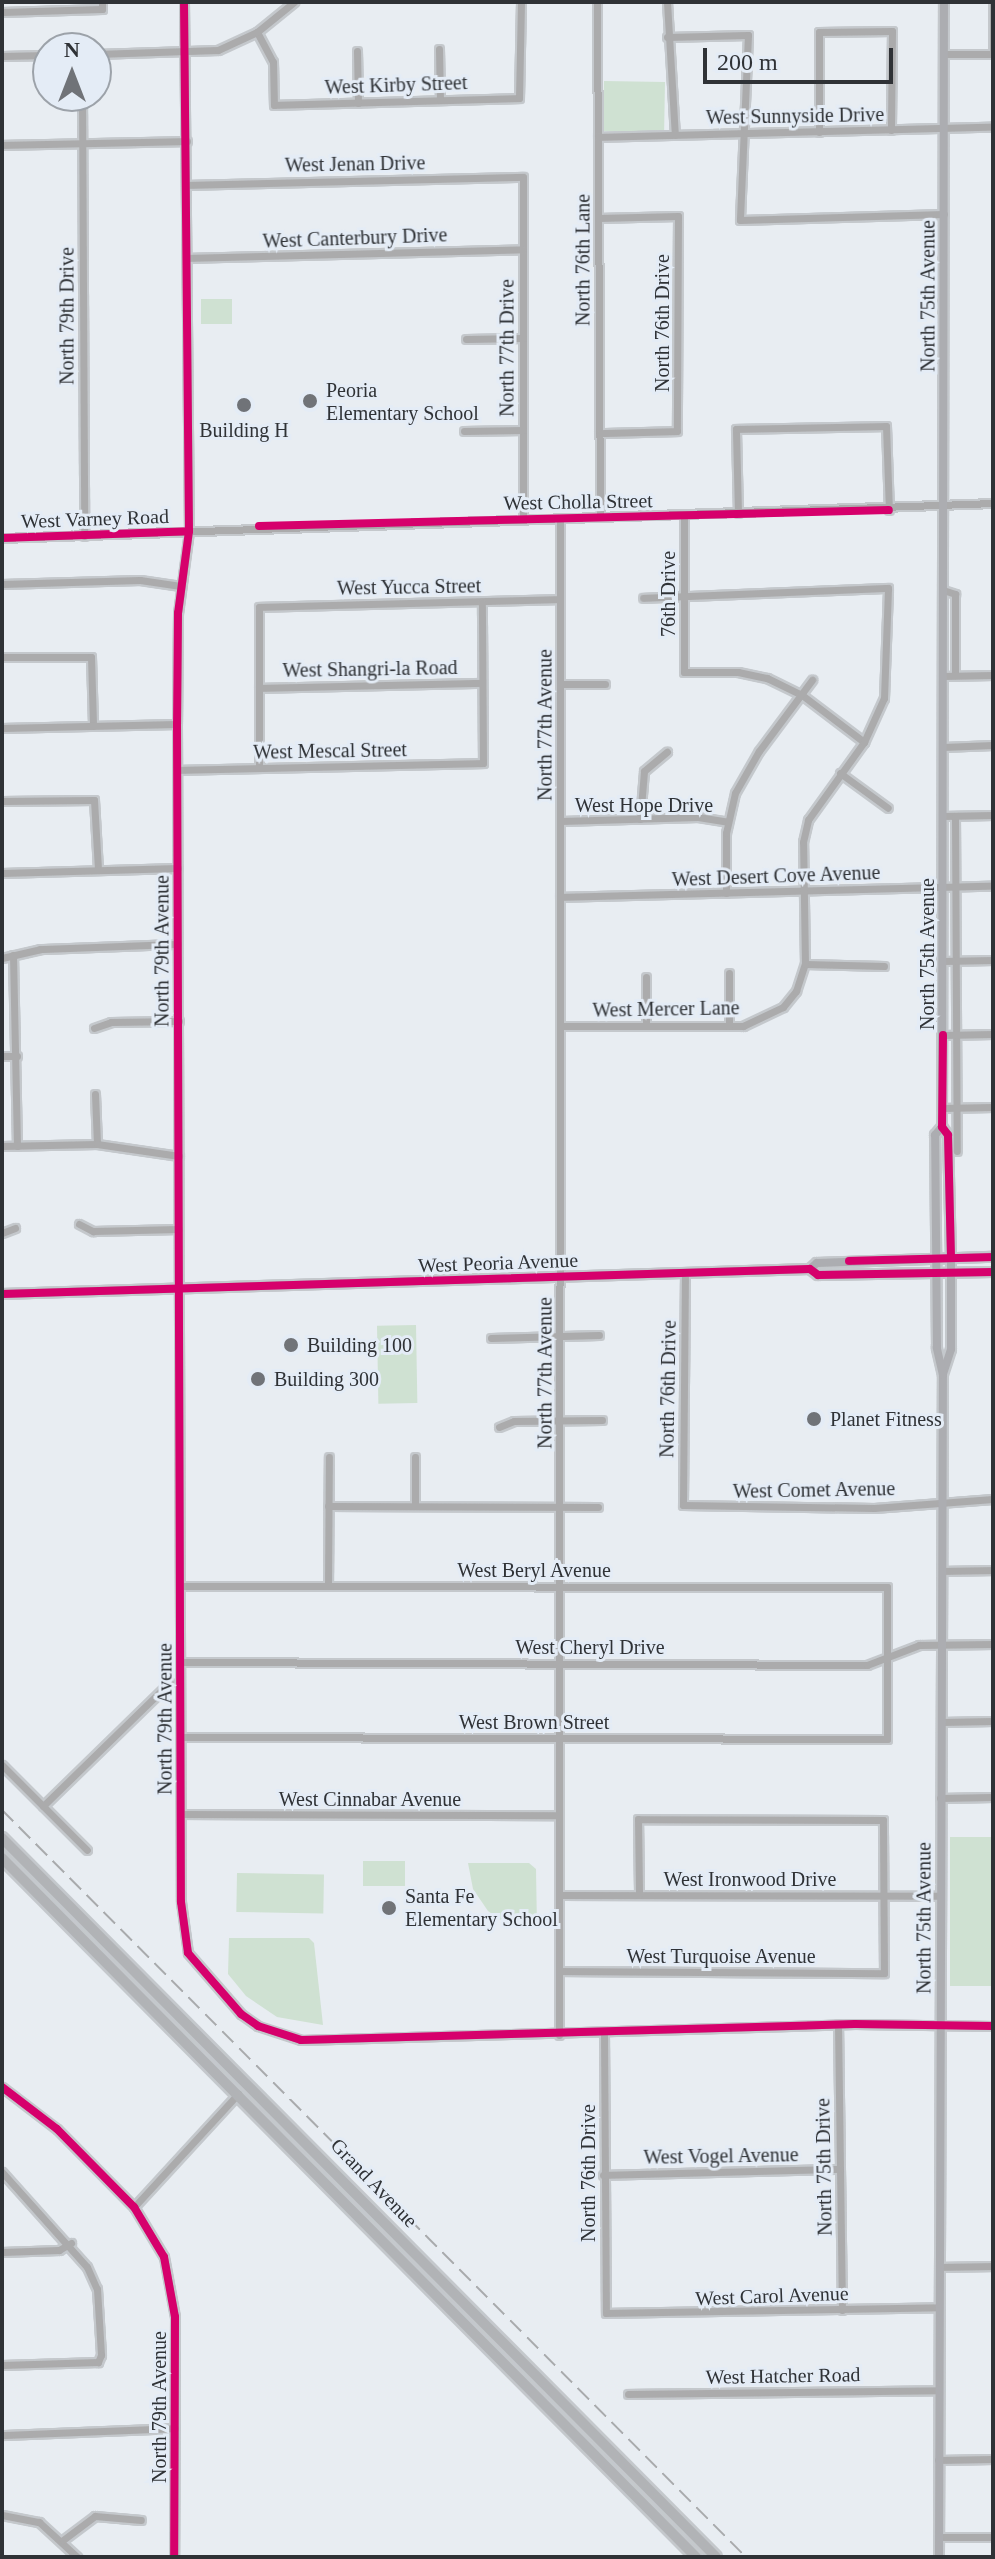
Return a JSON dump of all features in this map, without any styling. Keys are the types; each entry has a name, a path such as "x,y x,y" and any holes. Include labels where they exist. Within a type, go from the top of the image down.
{"highway":[{"name":"Grand Avenue","path":"2,1838 716,2557"},
{"name":"Grand Avenue","path":"2,1858 240,2093 696,2557"},
{"path":"540,2398 551,2389"}],"main road":[{"name":"North 75th Avenue","path":"943,1375 951,1349 948,1135 942,1127 944,2"},
{"path":"942,1127 935,1138 948,1162"},
{"name":"North 75th Avenue","path":"935,1138 937,1348 943,1375 939,2557"},
{"name":"West Peoria Avenue","path":"810,1269 817,1263 993,1257"},
{"name":"West Peoria Avenue","path":"2,1294 810,1269 818,1275 993,1272"}],"street":[{"name":"North 79th Avenue","path":"184,2 188,51 189,531 181,586 177,724 181,1902 184,1942 195,1963 241,2014 280,2035 320,2041 838,2024 940,2028 993,2026"},
{"path":"112,53 218,50 257,32 292,2"},
{"name":"West Kirby Street","path":"257,32 273,62 274,105 519,98 521,2"},
{"name":"North 76th Lane","path":"597,2 600,517"},
{"path":"667,2 675,135"},
{"path":"944,54 993,54 993,2"},
{"path":"2,12 102,5"},
{"path":"819,132 819,32 892,31 891,130"},
{"path":"667,37 748,35 747,134 739,178 740,220 944,214"},
{"path":"439,49 440,100"},
{"path":"357,51 358,103"},
{"path":"2,56 32,55"},
{"name":"North 79th Drive","path":"82,112 84,536"},
{"name":"West Sunnyside Drive","path":"598,137 993,127"},
{"path":"2,145 187,141"},
{"name":"West Jenan Drive","path":"188,185 523,177"},
{"name":"North 77th Drive","path":"523,177 523,519"},
{"name":"North 76th Drive","path":"598,218 678,216 677,431 599,433"},
{"name":"West Canterbury Drive","path":"188,258 523,249"},
{"path":"466,339 523,338"},
{"path":"738,513 736,429 886,426 889,510"},
{"path":"464,431 523,430"},
{"name":"West Cholla Street","path":"189,531 889,510 944,502 993,503"},
{"name":"76th Drive","path":"684,515 684,672 753,674 802,695"},
{"name":"North 77th Avenue","path":"559,2035 560,518"},
{"name":"West Varney Road","path":"2,538 189,531"},
{"path":"2,584 140,580 181,586"},
{"path":"643,598 888,588 887,684 864,742 813,810 805,830 804,891 805,964 884,966"},
{"name":"North 75th Avenue","path":"943,590 955,594 955,675"},
{"name":"West Yucca Street","path":"259,688 259,607 560,599"},
{"path":"482,602 482,683"},
{"path":"2,657 91,657 93,726"},
{"path":"943,676 993,675"},
{"path":"726,893 728,822 742,777 812,680"},
{"name":"West Shangri-la Road","path":"259,688 482,683"},
{"name":"West Mescal Street","path":"178,770 483,763 482,683"},
{"path":"561,684 605,684"},
{"path":"259,688 259,768"},
{"path":"802,695 864,742"},
{"path":"2,728 177,724"},
{"path":"943,747 993,745"},
{"path":"640,819 644,771 667,752"},
{"path":"840,773 888,808"},
{"path":"2,801 94,800 98,870"},
{"path":"943,816 993,815"},
{"name":"North 75th Avenue","path":"955,816 957,1151"},
{"name":"West Hope Drive","path":"561,821 706,817 728,822"},
{"path":"2,873 178,868"},
{"name":"West Desert Cove Avenue","path":"560,897 993,886"},
{"path":"2,958 40,949 178,944"},
{"path":"13,955 17,1146"},
{"path":"943,961 993,960"},
{"name":"West Mercer Lane","path":"560,1026 753,1024 776,1012 796,991 805,964"},
{"path":"729,973 729,1026"},
{"path":"646,977 646,1026"},
{"path":"94,1028 111,1022 179,1021"},
{"path":"943,1035 993,1034"},
{"path":"2,1056 17,1056"},
{"path":"95,1094 97,1144"},
{"path":"942,1108 993,1107"},
{"path":"2,1146 97,1144 179,1156"},
{"path":"79,1224 93,1231 179,1229"},
{"path":"2,1233 15,1228"},
{"name":"North 76th Drive","path":"683,1505 685,1273"},
{"path":"491,1338 599,1335"},
{"path":"499,1427 514,1421 602,1420"},
{"path":"328,1586 329,1457"},
{"path":"415,1457 415,1506"},
{"name":"West Comet Avenue","path":"683,1505 874,1508 942,1500 993,1499"},
{"path":"328,1506 598,1507"},
{"path":"942,1571 993,1570"},
{"name":"West Beryl Avenue","path":"182,1586 887,1587 887,1659"},
{"name":"West Cheryl Drive","path":"181,1662 867,1665 887,1659 908,1647 993,1644"},
{"name":"West Brown Street","path":"181,1737 887,1739 887,1659"},
{"path":"43,1806 170,1682"},
{"path":"941,1722 993,1721"},
{"path":"2,1765 87,1850"},
{"path":"940,1798 993,1797"},
{"name":"West Cinnabar Avenue","path":"181,1814 559,1815"},
{"path":"639,1895 638,1819 883,1820 884,1896"},
{"name":"West Ironwood Drive","path":"559,1895 941,1896"},
{"name":"West Turquoise Avenue","path":"559,1971 884,1973 884,1896"},
{"name":"North 75th Drive","path":"838,2024 842,2310"},
{"name":"North 76th Drive","path":"604,2034 606,2313"},
{"path":"2,2087 57,2129 134,2207 240,2093"},
{"name":"West Vogel Avenue","path":"603,2175 840,2169"},
{"path":"2,2172 71,2243 97,2289 98,2362 2,2365"},
{"name":"North 79th Avenue","path":"134,2207 164,2257 175,2317 174,2557"},
{"path":"2,2252 59,2250 71,2243"},
{"path":"939,2267 993,2266"},
{"name":"West Carol Avenue","path":"606,2313 939,2307"},
{"name":"West Hatcher Road","path":"628,2394 939,2390"},
{"path":"2,2435 175,2428"},
{"path":"938,2460 993,2459"},
{"path":"2,2515 39,2522 63,2540 77,2557"},
{"path":"63,2540 95,2516 141,2520"},
{"path":"939,2537 993,2537"}],"green space":[{"path":"604,81 665,82 664,132 603,131"},
{"path":"201,299 232,299 232,324 201,324"},
{"path":"416,1325 417,1403 378,1404 377,1326"},
{"path":"950,1837 993,1837 993,1986 950,1986"},
{"path":"363,1861 405,1861 405,1886 363,1886"},
{"path":"468,1863 529,1863 536,1869 537,1928 505,1923 488,1911 473,1889"},
{"path":"237,1873 324,1875 323,1914 236,1912"},
{"path":"229,1938 309,1938 314,1943 323,2025 277,2017 246,1996 228,1974"}],"railway":[{"path":"2,1810 746,2557"}],"cycle path":[{"path":"184,2 189,531 178,613 177,724 181,1902 188,1953 241,2014 258,2026 301,2040 855,2024 993,2026"},
{"path":"259,526 889,510"},
{"path":"2,538 189,531"},
{"path":"943,1035 942,1127 948,1135 951,1258"},
{"path":"849,1261 993,1257"},
{"path":"2,1294 810,1269 818,1275 993,1272"},
{"path":"2,2087 57,2129 134,2207 164,2257 175,2317 174,2557"}],"place":[{"name":"Peoria Elementary School","path":"310,401"},
{"name":"Building H","path":"244,405"},
{"name":"Building 100","path":"291,1345"},
{"name":"Building 300","path":"258,1379"},
{"name":"Planet Fitness","path":"814,1419"},
{"name":"Santa Fe Elementary School","path":"389,1908"}]}
